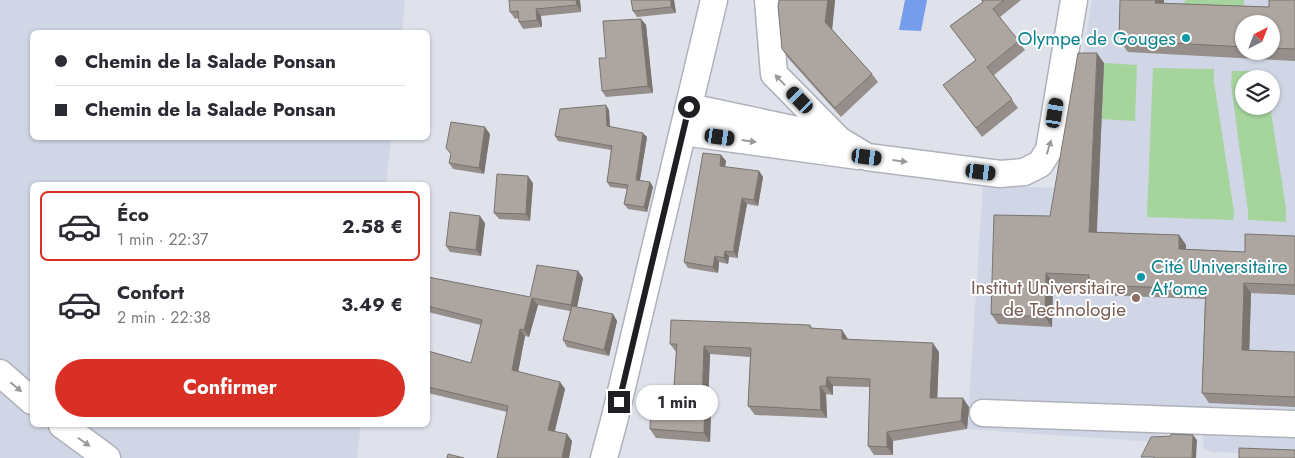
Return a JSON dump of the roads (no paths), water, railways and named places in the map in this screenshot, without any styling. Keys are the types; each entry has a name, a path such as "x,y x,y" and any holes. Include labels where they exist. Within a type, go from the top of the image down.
{"street":[{"path":"604,458 617,411 714,0"},
{"path":"768,0 774,74 839,140 867,157"},
{"path":"683,132 1000,174 1024,172 1040,164 1049,150 1074,0"},
{"path":"689,107 839,140"},
{"path":"0,374 30,399"},
{"path":"983,413 1295,424"},
{"path":"65,427 107,458"}],"water":[{"path":"905,0 927,0 921,31 899,30"}],"place":[{"name":"Olympe de Gouges","path":"1186,38"},
{"name":"Cité Universitaire At'ome","path":"1141,277"},
{"name":"Institut Universitaire de Technologie","path":"1136,298"}]}
